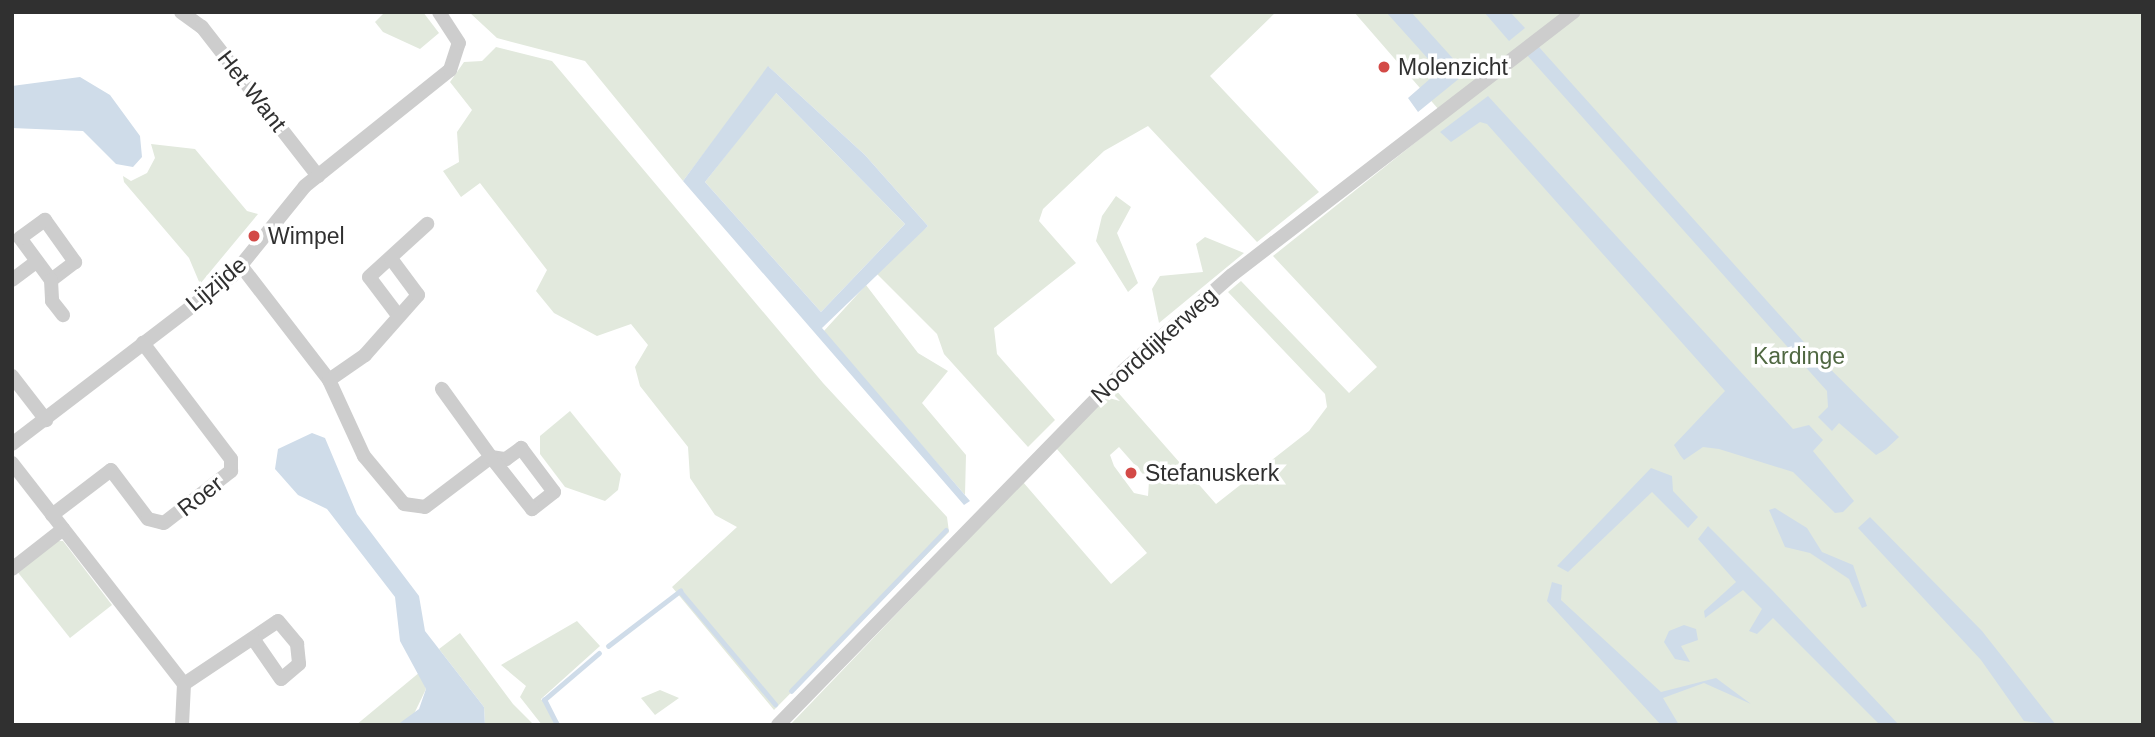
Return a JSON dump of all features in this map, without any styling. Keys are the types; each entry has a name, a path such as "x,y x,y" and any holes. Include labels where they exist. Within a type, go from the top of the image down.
{"street":[{"name":"Het Want","path":"181,12 202,27 318,176"},
{"name":"Lijzijde","path":"12,444 242,267 290,202 318,176 453,67 457,39 439,12"},
{"name":"Noorddijkerweg","path":"778,725 1123,371 1232,275 1573,12"},
{"path":"51,280 75,262 45,220 20,238 51,280 52,301 63,315"},
{"path":"397,314 369,277 392,260 427,224"},
{"path":"329,380 365,355 397,314 418,295 392,260"},
{"path":"12,280 37,261"},
{"path":"242,267 329,380 364,456 404,504 430,504 491,457 506,459 521,448 554,492 532,509 491,457 442,389"},
{"name":"Roer","path":"52,515 111,470 148,519 164,523 231,471 231,459 144,343"},
{"path":"12,376 46,420"},
{"path":"12,463 184,684 182,725"},
{"path":"12,569 63,529"},
{"path":"184,684 244,640 254,640"}],"green space":[{"path":"385,12 423,12 439,33 420,49 383,32 375,22"},
{"path":"469,12 1276,12 1210,76 1319,192 1257,242 1148,126 1104,151 1043,209 1039,221 1076,263 994,328 997,354 1055,420 1028,447 944,354 937,334 874,271 928,226 865,155 769,67 683,181 585,61 497,38"},
{"name":"Kardinge","path":"1354,12 2143,12 2143,725 790,725 1023,482 1111,584 1147,553 1056,448 1115,389 1216,504 1309,431 1327,407 1325,394 1228,292 1241,281 1349,393 1377,367 1273,256 1446,118","holes":["1119,447 1149,481 1148,496 1134,493 1114,466 1110,455"]},
{"path":"496,47 552,61 823,383 947,517 949,532 774,710 672,587 737,527 715,515 690,478 688,447 640,386 635,367 648,345 631,324 597,336 554,313 536,291 547,270 480,183 461,197 443,171 459,162 457,132 472,110 450,82 464,62 482,61"},
{"path":"775,92 905,224 821,312 705,182"},
{"path":"151,144 195,149 247,211 258,214 200,284 189,258 124,182 123,176 131,181 147,173 155,158"},
{"path":"1116,196 1131,207 1117,233 1138,283 1128,292 1096,241 1102,216"},
{"path":"1205,237 1244,253 1159,323 1152,289 1160,276 1203,272 1196,244"},
{"path":"866,285 918,353 948,371 922,403 966,455 965,495 823,332"},
{"path":"570,411 621,474 618,490 605,501 565,487 540,454 540,436"},
{"path":"53,541 63,541 112,605 70,638 16,570"},
{"path":"577,621 600,646 541,699 561,725 542,725 520,697 526,686 501,665"},
{"path":"460,633 513,704 534,725 485,725 484,707 439,649"},
{"path":"420,672 426,689 413,716 397,725 356,725"},
{"path":"660,690 679,698 655,715 641,698"}],"water":[{"path":"1386,12 1411,12 1466,73 1418,112 1408,98 1439,71"},
{"path":"1484,12 1510,12 1525,28 1509,41"},
{"path":"1538,46 1811,350 1899,437 1886,449 1876,455 1839,423 1832,431 1818,417 1828,407 1827,391 1526,54"},
{"path":"768,66 865,155 928,226 822,328 970,501 964,505 683,181","holes":["776,93 905,224 821,312 705,182"]},
{"path":"80,77 110,95 140,136 142,157 133,167 116,164 83,131 12,128 12,86"},
{"path":"1488,96 1793,429 1809,425 1823,440 1813,451 1854,501 1843,512 1835,513 1793,472 1719,449 1703,447 1684,460 1674,445 1725,391 1487,124 1480,122 1451,142 1440,132"},
{"path":"312,433 325,438 357,514 419,596 425,631 484,707 485,725 397,725 419,709 426,689 400,641 395,597 327,509 298,495 275,469 278,449"},
{"path":"1651,468 1672,476 1673,491 1698,517 1688,528 1652,492 1568,572 1557,566"},
{"path":"1775,508 1807,528 1822,552 1853,565 1867,606 1862,608 1849,579 1810,553 1785,547 1769,510"},
{"path":"1870,517 1982,631 2056,725 2024,721 1981,660 1858,528"},
{"path":"1708,526 1899,725 1880,725 1773,618 1757,634 1749,631 1762,609 1743,590 1705,618 1704,611 1736,582 1698,539"},
{"path":"1552,582 1562,585 1561,600 1661,692 1716,678 1751,704 1704,683 1663,698 1679,725 1661,725 1547,601"},
{"path":"1684,625 1696,629 1698,640 1681,646 1690,662 1675,659 1664,642 1669,631"}],"waterway":[{"path":"791,691 946,530"},
{"path":"608,646 680,591 775,704"},
{"path":"557,725 544,700 599,653"}],"place":[{"name":"Molenzicht","path":"1384,67"},
{"name":"Wimpel","path":"254,236"},
{"name":"Stefanuskerk","path":"1131,473"}]}
